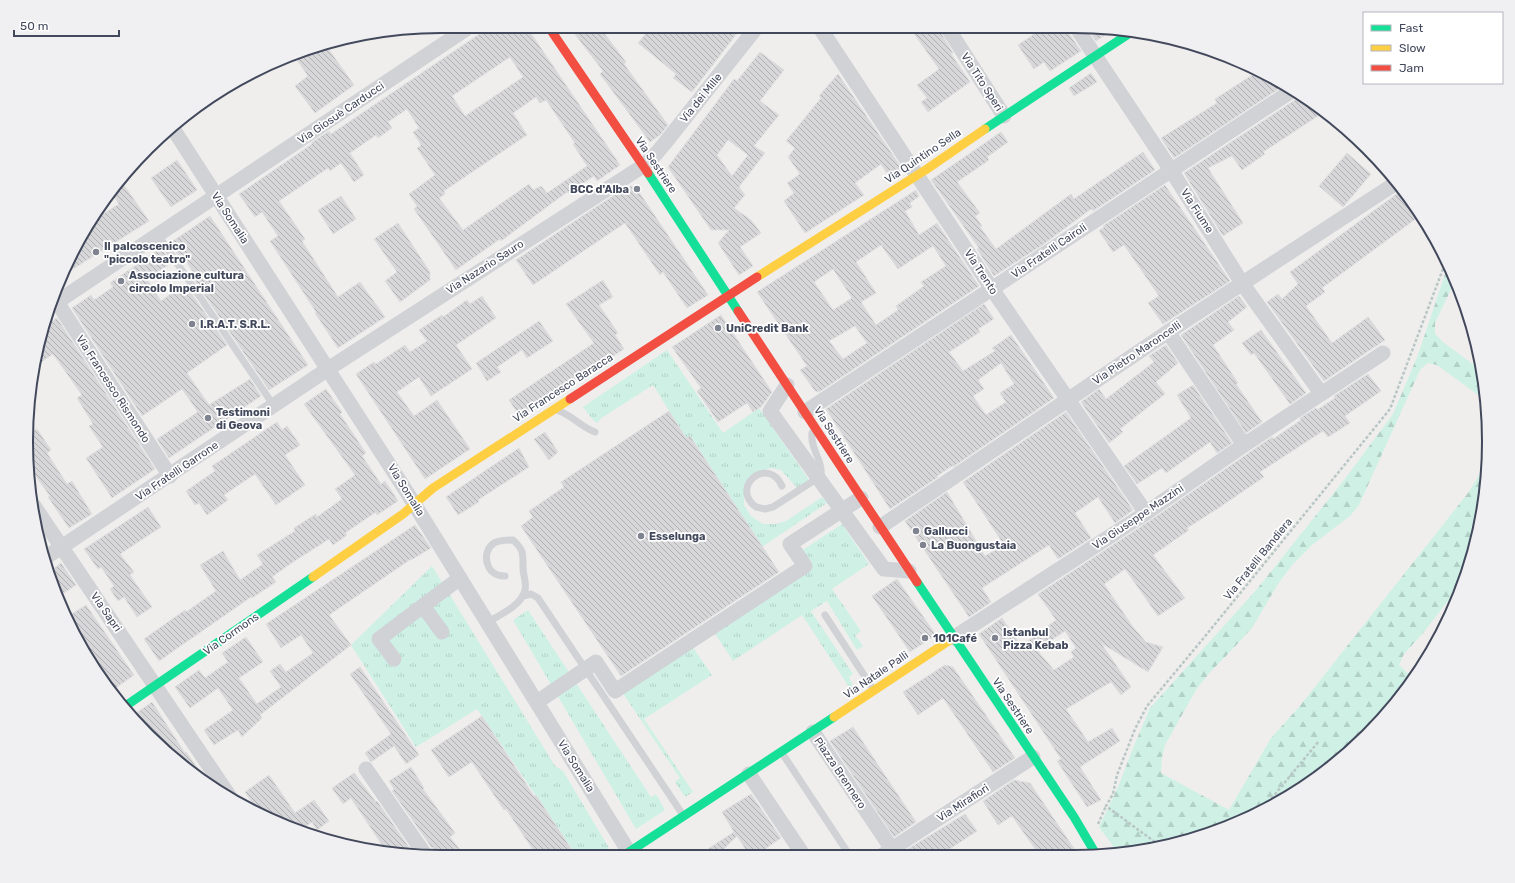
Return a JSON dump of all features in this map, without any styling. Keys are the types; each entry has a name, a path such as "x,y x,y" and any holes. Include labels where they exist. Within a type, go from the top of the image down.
{"street":[{"name":"Via Giosuè Carducci","path":"216,196 460,33"},
{"name":"Via Sestriere","path":"553,33 643,166 953,638 1074,817 1093,849"},
{"name":"Via dei Mille","path":"643,166 665,143 752,33"},
{"name":"Via Trento","path":"823,33 918,174 992,289 1146,513"},
{"name":"Via Tito Speri","path":"950,33 1004,116"},
{"name":"Via Fiume","path":"1080,33 1171,170 1242,282 1321,393"},
{"name":"Via Quintino Sella","path":"728,296 918,174 1126,36"},
{"name":"Via Fratelli Cairoli","path":"805,412 1287,94"},
{"name":"Via Somalia","path":"175,132 328,369 488,622 537,702 624,850"},
{"name":"Via Nazario Sauro","path":"328,369 643,166"},
{"name":"Via Pietro Maroncelli","path":"880,527 1242,282 1392,186"},
{"name":"Via Francesco Rismondo","path":"58,301 216,196"},
{"name":"Via Francesco Baracca","path":"414,504 433,488 728,296"},
{"name":"Via Francesco Rismondo","path":"56,307 170,476"},
{"path":"1168,332 1244,445"},
{"name":"Via Giuseppe Mazzini","path":"953,638 1146,513 1321,393 1383,353"},
{"name":"Via Fratelli Garrone","path":"49,555 170,476 328,369"},
{"path":"787,385 770,411 884,569 909,571"},
{"path":"537,702 596,662 615,691 805,566 790,544 861,498"},
{"name":"Via Cormons","path":"156,686 404,514 414,504"},
{"name":"Via Sapri","path":"40,515 156,686"},
{"path":"394,659 379,639 460,578"},
{"path":"423,606 442,632"},
{"name":"Via Natale Palli","path":"813,732 953,638"},
{"path":"128,704 156,686 223,786"},
{"name":"Piazza Brennero","path":"749,774 813,732 886,850"},
{"name":"Via Mirafiori","path":"890,850 1033,757"},
{"path":"366,769 421,849"},
{"path":"632,850 749,774 800,850"}],"lane":[{"path":"158,235 274,406"},
{"path":"553,409 568,414 578,424 595,432"},
{"path":"782,486 780,481 772,474 757,474 752,478 747,487 748,497 756,507 769,509 821,476 822,467 811,442 813,425"},
{"path":"488,622 510,608 523,596 526,588 522,567 524,557 521,547 512,540 501,540 492,544 487,554 487,565 492,572 498,576 505,576"},
{"path":"523,596 531,594 538,598 587,669 684,817"},
{"path":"825,615 874,691"},
{"path":"781,753 846,850"}],"path":[{"name":"Via Fratelli Bandiera","path":"1154,842 1106,806 1113,794 1117,775 1135,729 1146,706 1202,640 1390,409 1443,268"},
{"path":"1271,799 1319,741"}],"green space":[{"path":"1445,273 1452,288 1435,323 1435,334 1443,342 1475,366 1480,396 1437,365 1428,363 1420,370 1359,505 1350,516 1312,545 1293,564 1278,584 1252,628 1211,671 1196,690 1165,745 1162,757 1161,773 1229,810 1271,738 1299,707 1468,493 1478,477 1481,468 1479,495 1474,521 1460,573 1452,596 1424,632 1404,654 1399,665 1409,674 1381,711 1343,749 1322,766 1278,795 1230,819 1205,828 1153,842 1114,848 1099,827 1118,787 1150,708 1257,589 1344,480 1393,414 1418,355"},
{"path":"667,350 723,433 759,408 809,480 798,489 781,470 771,468 761,471 744,494 744,505 751,516 763,524 776,524 786,521 822,497 827,503 762,547 686,438 653,385 600,419 598,423 594,421 583,407"},
{"path":"842,524 869,564 832,589 861,631 855,635 863,646 857,650 827,601 811,611 853,674 849,677 853,686 851,690 802,615 733,661 714,632 811,566 801,551"},
{"path":"432,566 555,766 563,771 609,848 606,850 573,850 477,709 416,747 351,645"},
{"path":"528,610 651,797 656,794 665,810 636,829 513,620"},
{"path":"692,646 712,675 644,719 693,792 685,797 675,782 680,778 622,692"}],"building":[{"path":"481,33 531,33 620,165 597,181 594,176 568,193 567,192 501,241 500,239 456,270 414,209 417,206 409,194 435,175 417,148 421,145 413,132 419,128 407,109 388,122 392,128 378,138 376,135 350,153 364,175 354,182 341,163 330,171 328,168 279,201 305,239 302,241 338,297 360,282 385,317 338,348 270,241 278,236 262,212 255,217 239,194 329,131 331,134","holes":["510,57 523,77 465,116 452,96","536,97 540,103 546,100 575,143 573,144 587,166 547,193 541,186 533,190 529,184 463,230 439,198 445,194 444,191 527,135 513,113"]},
{"path":"574,33 604,33 626,62 624,64 668,125 660,135 650,142 600,74 603,71"},
{"path":"647,33 737,33 692,92 673,78 676,74 638,43"},
{"path":"914,33 941,33 953,53 951,54 970,82 928,112 921,102 927,98 917,85 939,69"},
{"path":"1032,33 1069,33 1081,51 1050,71 1044,62 1034,69 1018,45 1033,35"},
{"path":"1091,34 1106,34 1096,41"},
{"path":"329,49 354,85 315,113 295,86 308,76 297,60"},
{"path":"760,52 784,70 760,101 779,115 754,146 765,153 739,187 745,195 734,208 751,220 761,233 740,247 753,266 739,275 718,243 729,230 711,230 668,167 734,79 737,81","holes":["728,140 748,155 732,176 717,155"]},
{"path":"1091,73 1097,82 1074,96 1069,88"},
{"path":"838,74 903,170 890,178 881,164 855,183 864,195 805,233 784,201 794,193 787,183 800,174 788,157 795,148 786,141 821,98 819,96"},
{"path":"1253,75 1279,89 1174,158 1161,138 1217,103 1215,99"},
{"path":"1296,99 1319,115 1263,152 1265,154 1242,170 1232,156 1208,168 1243,223 1223,236 1184,173"},
{"path":"1001,132 1008,142 987,157 989,160 957,182 980,213 975,216 982,226 980,227 996,249 1071,194 1074,199 1143,152 1155,170 1093,211 1091,209 1041,246 994,276 977,249 979,248 931,180"},
{"path":"1347,153 1371,174 1343,207 1319,186"},
{"path":"177,160 197,190 171,207 151,178"},
{"path":"124,185 149,221 71,271 88,237 102,215 119,204 114,197"},
{"path":"1165,185 1230,281 1163,324 1148,303 1159,296 1124,245 1113,252 1099,231 1104,227 1103,226"},
{"path":"631,186 637,189 708,295 687,308 663,272 660,275 625,223 533,285 516,260 627,187"},
{"path":"916,190 919,196 910,203 912,207 905,211 919,235 937,223 979,286 819,392 815,391 800,370 807,366 757,292","holes":["881,245 898,269 933,246 946,266 921,282 924,286 896,306 898,310 876,325 861,302 876,293 856,262","833,269 852,298 833,310 814,282","855,326 867,343 843,359 829,341"]},
{"path":"1398,193 1416,219 1322,288 1325,292 1306,306 1332,343 1368,317 1385,340 1324,381 1267,302 1278,294 1282,299 1298,284 1290,272"},
{"path":"341,196 356,219 333,234 318,210"},
{"path":"210,216 308,365 269,390 193,278 196,277 182,255 179,257 170,243"},
{"path":"398,223 430,272 430,280 400,302 385,281 397,272 374,239"},
{"path":"161,248 171,263 147,279 161,301 185,284 227,345 187,373 209,405 250,379 261,396 169,458 157,439 198,412 182,389 142,416 72,308 91,295 94,300 113,287 110,283"},
{"path":"603,280 613,297 599,305 618,333 615,335 624,349 520,417 509,400 594,343 566,304"},
{"path":"482,296 496,318 456,345 472,369 431,396 419,377 397,392 414,416 437,400 470,449 425,479 356,374 374,362 376,364 405,345 410,352 427,341 419,330 442,315 443,317 467,300 470,304"},
{"path":"1239,296 1247,307 1228,322 1234,330 1213,345 1238,383 1236,384 1262,422 1246,433 1181,335"},
{"path":"984,304 994,319 978,329 980,332 949,352 963,371 995,351 992,348 1011,335 1054,398 890,509 826,409","holes":["1001,363 1014,384 1000,393 1006,402 986,415 973,396 984,389 978,380"]},
{"path":"721,315 772,392 762,406 753,412 747,403 718,422 697,391 701,388 672,347"},
{"path":"57,318 155,469 112,498 86,458 103,447 89,426 93,424 77,398 82,395 53,354 41,362 51,322"},
{"path":"539,321 553,341 527,358 522,350 497,367 501,372 487,381 476,363"},
{"path":"1261,330 1306,393 1290,404 1254,353 1251,355 1242,343"},
{"path":"1166,345 1178,363 1156,382 1165,394 1120,429 1123,432 1109,443 1081,402 1099,389 1106,399 1154,362 1149,356"},
{"path":"1368,374 1381,391 1345,416 1350,423 1328,437 1323,431 1260,472 1264,477 1187,528 1189,530 1153,555 1185,598 1158,616 1125,569 1104,584 1133,627 1146,642 1163,647 1148,672 1101,643 1131,687 1121,695 1111,682 1066,709 1088,742 1112,728 1120,741 1080,767 1101,800 1087,807 1057,761 1061,759 979,634 1002,618 1021,646 1056,620 1038,594 1151,520 1272,437 1273,439 1301,420 1300,418 1316,408 1317,410 1335,398 1334,396","holes":["1065,631 1076,648 1071,652 1074,657 1054,670 1037,650"]},
{"path":"1193,385 1232,443 1217,453 1210,442 1166,473 1162,468 1137,484 1124,466 1191,418 1177,395"},
{"path":"326,389 342,412 340,414 366,453 362,456 381,484 385,481 398,501 377,515 376,512 345,533 347,535 333,545 329,539 290,564 272,577 276,582 252,598 251,597 159,661 144,639 185,610 186,612 216,591 200,565 223,551 240,580 263,564 257,555 295,531 294,528 316,514 317,517 342,499 335,489 355,475 304,404"},
{"name":"Esselunga","path":"669,411 686,438 690,436 779,572 621,676 521,526 533,517 529,511 564,487 561,482"},
{"path":"1066,412 1133,510 1115,523 1098,497 1075,513 1091,538 1058,559 1049,545 982,588 991,602 969,617 905,521 947,492 985,556 1004,545 963,482"},
{"path":"277,422 282,430 287,426 300,445 285,455 305,485 276,505 255,474 224,495 228,500 207,515 199,503 195,505 186,491 215,471 212,466"},
{"path":"37,429 51,450 47,453 67,484 72,481 92,514 69,528 48,497 50,496 34,474 33,431"},
{"path":"545,432 558,452 549,460 534,439"},
{"path":"519,448 529,467 478,500 479,502 458,515 446,497"},
{"path":"148,507 161,527 120,554 134,572 130,575 152,607 137,617 124,597 118,601 110,589 114,586 101,567 98,569 84,549"},
{"path":"415,525 431,548 411,559 329,615 351,645 260,715 262,718 242,737 238,730 214,745 204,730 233,710 218,688 190,708 175,687 199,670 205,678 228,662 222,653 246,637 263,662 239,678 257,704 281,687 270,671 280,664 286,672 313,653 301,635 281,648 266,624"},
{"path":"61,563 76,585 63,594 54,569"},
{"path":"897,579 936,635 910,652 872,596"},
{"path":"86,605 134,675 116,688 88,646 71,614"},
{"path":"945,665 953,667 1015,758 993,772 943,698 918,715 903,692"},
{"path":"360,667 419,755 406,764 394,746 371,762 365,753 391,734 350,674"},
{"path":"152,702 185,753 186,752 199,770 172,749 136,713"},
{"path":"482,716 534,796 536,795 572,850 533,850 472,762 449,777 431,750"},
{"path":"853,727 916,822 894,837 830,741"},
{"path":"411,767 424,788 423,789 455,833 450,837 460,850 435,850 433,847 432,848 392,791 394,789 389,781"},
{"path":"354,773 376,802 377,801 410,849 383,846 351,798 343,804 332,788"},
{"path":"269,775 295,813 314,800 329,821 317,830 312,822 306,826 285,819 253,803 245,792"},
{"path":"1014,780 1030,783 1075,850 1036,850 1012,816 998,825 983,801"},
{"path":"751,794 781,838 764,850 746,850 737,836 723,850 706,850 734,832 722,812"},
{"path":"965,814 977,831 948,850 906,850"}],"traffic: fast":[{"path":"985,129 1126,36"},
{"path":"648,173 738,311"},
{"path":"128,704 313,577"},
{"path":"917,582 1074,817 1093,849"},
{"path":"632,850 834,717"}],"traffic: slow":[{"path":"757,277 927,169 985,129"},
{"path":"313,577 403,514 433,488 570,399"},
{"path":"834,717 953,638"}],"traffic: jam":[{"path":"553,33 648,173"},
{"path":"570,399 757,277"},
{"path":"738,311 917,582"}],"place":[{"name":"BCC d'Alba","path":"637,189"},
{"name":"Il palcoscenico \"piccolo teatro\"","path":"96,252"},
{"name":"Associazione cultura circolo Imperial","path":"121,281"},
{"name":"I.R.A.T. S.R.L.","path":"192,324"},
{"name":"UniCredit Bank","path":"718,328"},
{"name":"Testimoni di Geova","path":"208,418"},
{"name":"Gallucci","path":"916,531"},
{"name":"Esselunga","path":"641,536"},
{"name":"La Buongustaia","path":"923,545"},
{"name":"101Café","path":"925,638"},
{"name":"Istanbul Pizza Kebab","path":"995,638"}]}
